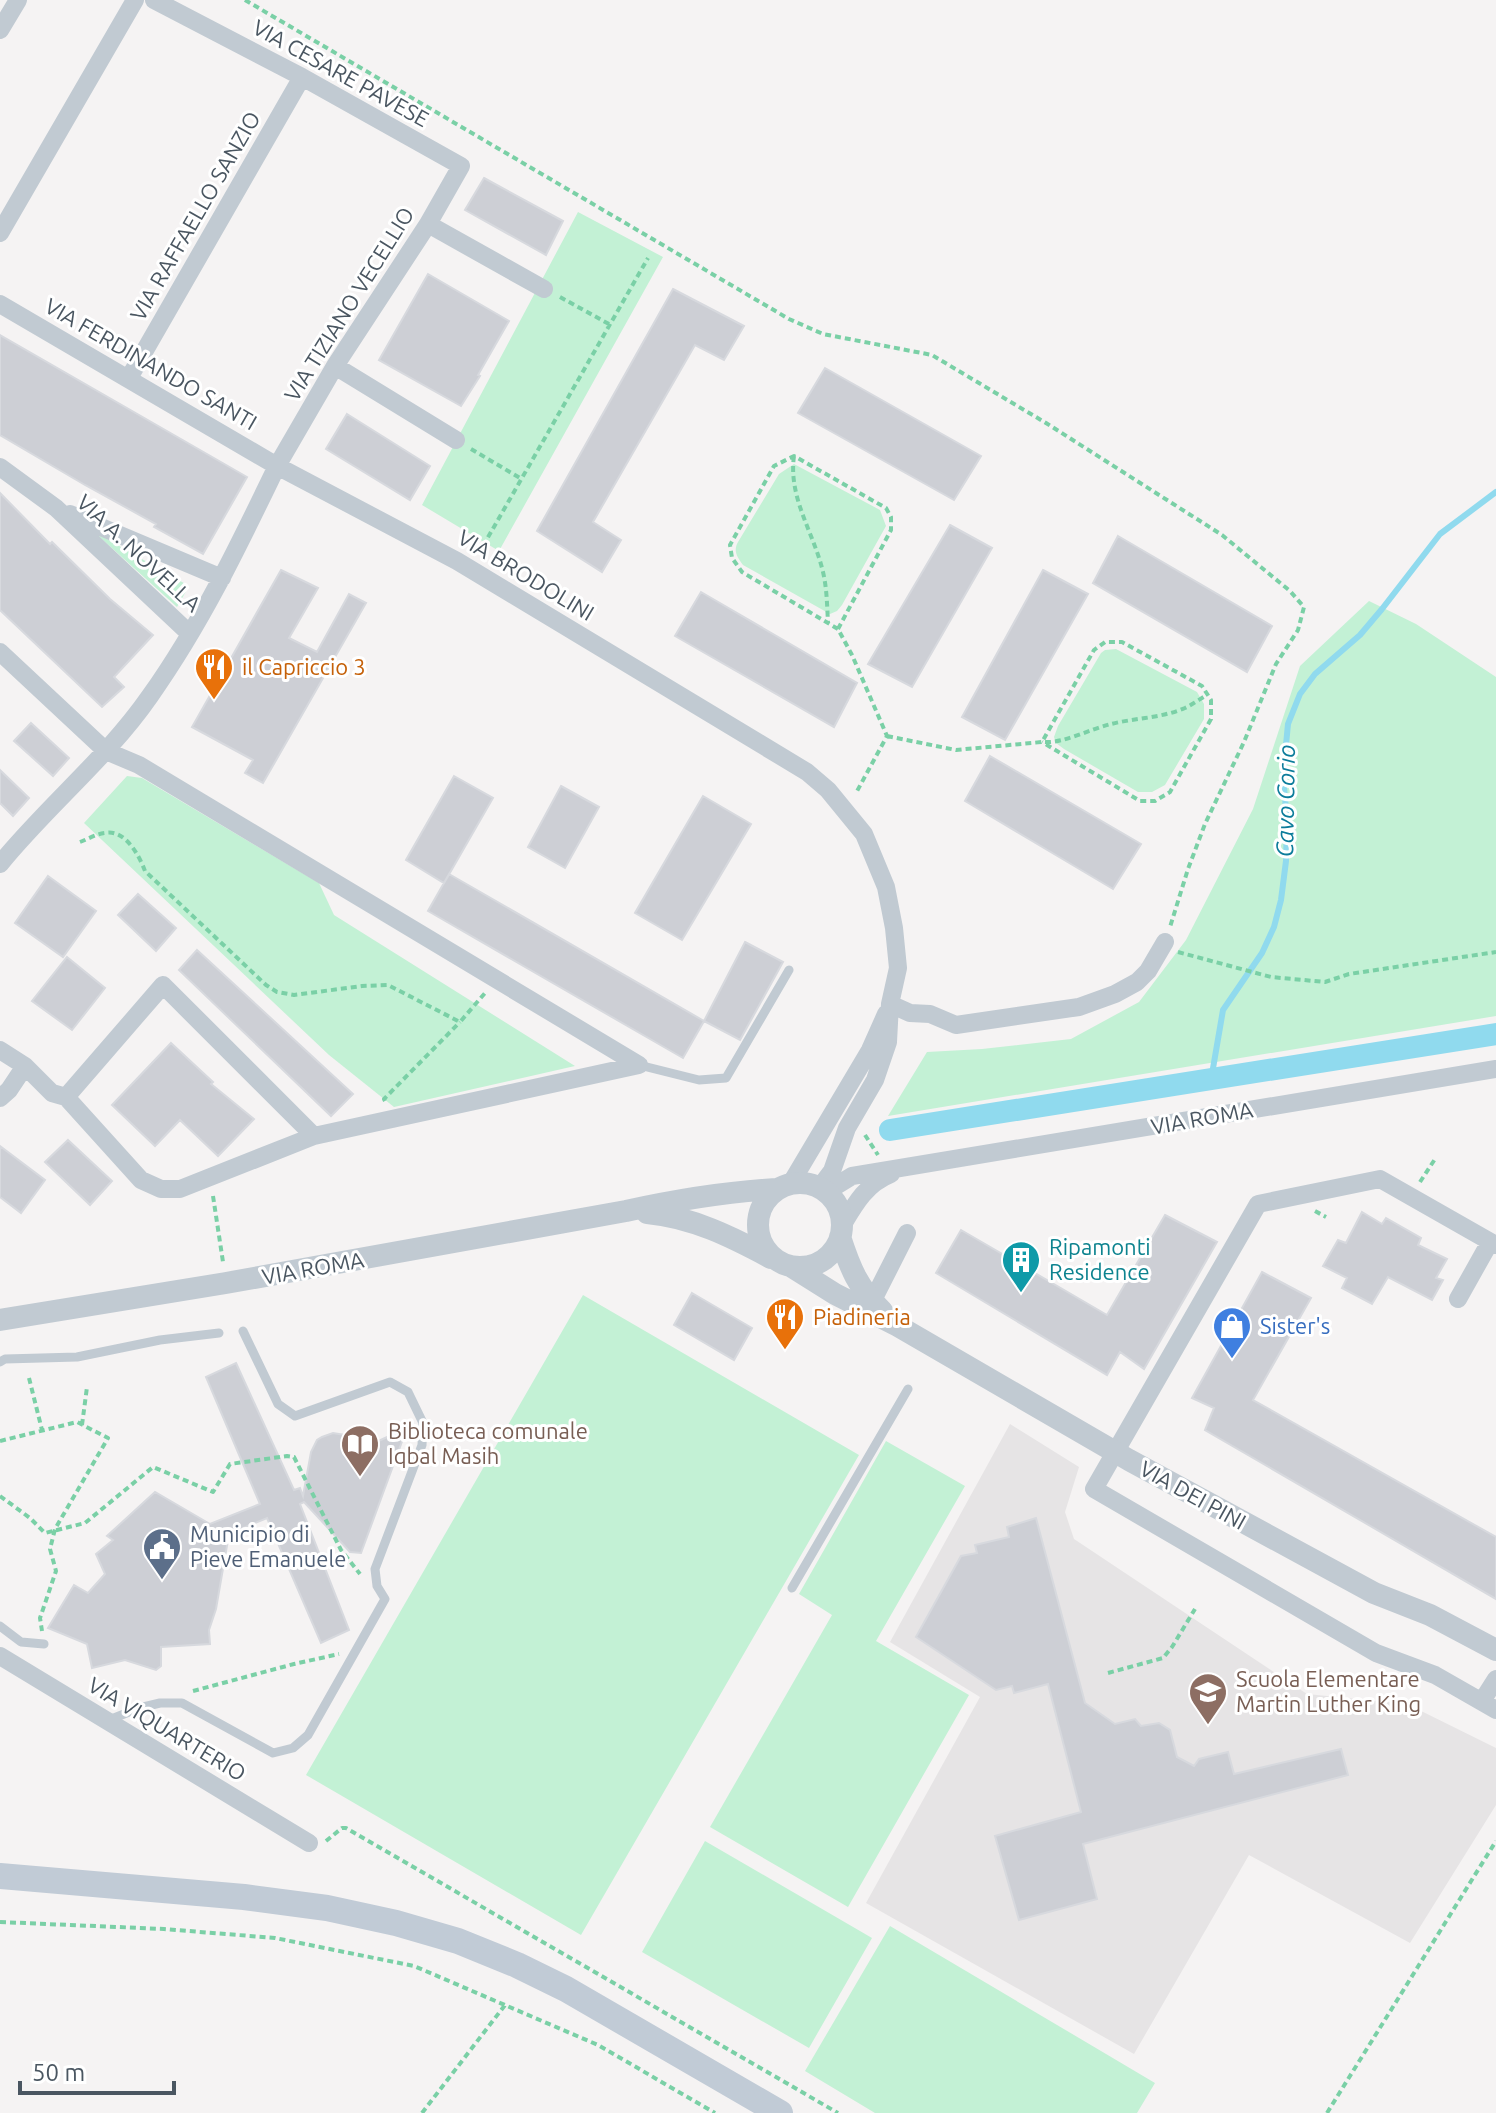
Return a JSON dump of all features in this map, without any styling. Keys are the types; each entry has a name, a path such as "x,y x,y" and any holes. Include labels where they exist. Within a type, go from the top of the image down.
{"main road":[{"path":"0,1876 244,1897 327,1908 458,1941 566,1989 780,2113"}],"street":[{"path":"0,30 18,0"},
{"path":"0,233 135,0"},
{"name":"VIA CESARE PAVESE","path":"166,3 461,166"},
{"name":"VIA RAFFAELLO SANZIO","path":"129,378 302,77"},
{"name":"VIA TIZIANO VECELLIO","path":"277,466 335,366 428,224 461,166"},
{"path":"428,224 544,289"},
{"name":"VIA FERDINANDO SANTI","path":"0,304 277,466"},
{"path":"335,366 456,440"},
{"path":"4,852 106,751 150,696 222,578 277,466"},
{"name":"VIA BRODOLINI","path":"277,466 457,561 807,772 828,790 864,834 886,887 898,968 890,1004 888,1042 875,1080 847,1128 823,1190"},
{"name":"VIA A. NOVELLA","path":"0,467 56,508 190,634"},
{"name":"VIA A. NOVELLA","path":"56,508 222,578"},
{"path":"0,652 106,751 139,765 639,1065"},
{"path":"890,1004 910,1013 930,1014 956,1025 1079,1007 1137,982 1148,971 1165,942"},
{"path":"66,1097 163,985 314,1136"},
{"name":"VIA BRODOLINI","path":"784,1186 870,1050 890,1004"},
{"path":"0,1050 25,1066 52,1093 66,1097 141,1180 161,1189 180,1189 314,1136 639,1065"},
{"path":"0,1098 25,1066"},
{"name":"VIA ROMA","path":"823,1190 852,1176 1496,1069"},
{"name":"VIA ROMA","path":"841,1232 861,1194 879,1179 908,1167"},
{"path":"1458,1299 1493,1244 1380,1179 1258,1204 1094,1489 1376,1653 1435,1675 1489,1705 1496,1679"},
{"path":"806,1183 823,1190 835,1201 840,1213 841,1232 835,1248 827,1258 804,1268 784,1264 764,1249 758,1234 758,1217 764,1201 784,1186 806,1183"},
{"name":"VIA ROMA","path":"0,1320 226,1283 667,1202 784,1186"},
{"name":"VIA ROMA","path":"626,1211 669,1215 727,1234 784,1264"},
{"name":"VIA DEI PINI","path":"841,1232 851,1272 866,1296 898,1326"},
{"path":"872,1302 907,1233"},
{"name":"VIA DEI PINI","path":"784,1264 898,1326 1115,1453 1374,1593 1430,1615 1496,1650"},
{"name":"VIA VIQUARTERIO","path":"0,1656 309,1843"}],"lane":[{"path":"639,1065 699,1080 726,1078 789,970"},
{"path":"106,1720 139,1708 182,1703 273,1753 293,1748 308,1735 385,1599 377,1586 375,1569 422,1445 423,1423 408,1392 390,1382 295,1416 278,1404 243,1331"},
{"path":"0,1362 5,1359 77,1357 160,1340 219,1333"},
{"path":"792,1588 908,1389"},
{"path":"0,1626 21,1642 44,1644"}],"path":[{"path":"245,0 789,319 823,334 932,355 1222,535 1290,591 1304,607 1298,630 1276,664 1205,824 1165,942 1172,950 1257,974 1325,982 1349,974 1496,952"},
{"path":"483,546 648,258"},
{"path":"544,289 610,324"},
{"path":"456,440 520,478"},
{"path":"794,456 795,491 822,569 828,623"},
{"path":"794,456 774,466 730,545 732,558 742,572 838,629 887,736"},
{"path":"794,456 886,508 891,517 891,530 838,629"},
{"path":"1105,642 1122,642 1202,686 1211,700 1211,719 1170,792 1155,801 1140,801 1042,742 1094,650 1105,642"},
{"path":"887,736 956,750 1056,743 1112,723 1183,709 1207,694"},
{"path":"828,790 839,778 855,796 887,736"},
{"path":"80,842 115,832 125,839 145,871 270,989 294,995 388,985 460,1022"},
{"path":"391,1119 384,1099 460,1022 495,980"},
{"path":"214,1199 222,1252"},
{"path":"29,1378 42,1431"},
{"path":"82,1425 87,1387"},
{"path":"0,1441 77,1422 108,1438 55,1529 50,1549 56,1571 40,1618 44,1644"},
{"path":"0,1496 45,1533 85,1523 153,1467 213,1492 230,1464 294,1457 341,1550 364,1579"},
{"path":"1108,1673 1163,1658 1195,1609"},
{"path":"165,1703 193,1691 342,1653"},
{"path":"309,1843 318,1844 346,1828 838,2113"},
{"path":"1327,2113 1496,1841"},
{"path":"0,1922 164,1929 275,1938 414,1966 598,2045 715,2113"},
{"path":"422,2113 505,2005"}],"shaded area":[{"name":"Scuola Elementare Martin Luther King","path":"1010,1424 1079,1467 1065,1512 1074,1539 1307,1694 1407,1704 1496,1748 1496,1805 1410,1943 1249,1855 1134,2054 866,1903 980,1697 890,1642"}],"green space":[{"path":"578,212 663,257 499,551 422,505"},
{"path":"794,464 880,510 886,526 842,605 830,614 743,565 736,554 738,542 779,474"},
{"path":"93,531 189,586 177,607"},
{"path":"1369,601 1416,624 1496,677 1496,1016 888,1116 927,1052 1071,1039 1139,1002 1186,940 1253,809 1300,666"},
{"path":"1116,649 1197,692 1204,704 1204,719 1165,785 1152,792 1138,792 1064,749 1054,737 1101,653"},
{"path":"127,776 142,778 319,883 334,915 575,1066 394,1107 329,1055 84,823"},
{"path":"583,1295 859,1455 581,1935 306,1775"},
{"path":"886,1441 965,1486 876,1641 969,1695 848,1907 710,1827 832,1615 799,1594"},
{"path":"705,1841 872,1938 809,2048 642,1952"},
{"path":"890,1926 1155,2083 1137,2113 875,2113 805,2071"}],"building":[{"path":"484,178 563,221 546,255 465,210"},
{"path":"428,274 509,321 461,406 379,360"},
{"path":"673,289 744,326 724,360 695,345 593,522 621,540 602,572 537,531"},
{"path":"0,335 247,477 203,554 0,435"},
{"path":"825,368 981,456 954,500 798,413"},
{"path":"347,414 430,466 410,500 326,449"},
{"path":"0,493 50,544 52,542 110,599 153,635 114,677 124,687 102,707 0,610"},
{"path":"950,525 992,548 912,687 868,664"},
{"path":"1118,536 1272,626 1247,672 1093,583"},
{"path":"281,570 318,588 289,638 317,652 349,594 366,603 263,783 245,773 253,760 192,727"},
{"path":"1043,570 1088,594 1005,740 962,717"},
{"path":"701,592 857,683 834,727 675,636"},
{"path":"31,723 69,758 53,776 14,741"},
{"path":"990,756 1141,844 1113,889 965,801"},
{"path":"0,770 29,798 13,816 0,803"},
{"path":"454,776 493,798 444,883 406,860"},
{"path":"561,786 599,807 565,868 528,847"},
{"path":"703,796 751,824 682,940 635,913"},
{"path":"449,874 704,1021 683,1058 428,911"},
{"path":"48,876 96,911 63,957 15,923"},
{"path":"138,894 176,928 156,951 118,915"},
{"path":"745,942 783,962 740,1040 704,1021"},
{"path":"197,950 353,1094 331,1116 179,970"},
{"path":"67,957 105,988 72,1030 32,1001"},
{"path":"171,1043 213,1082 211,1084 254,1119 218,1156 180,1120 155,1146 112,1105"},
{"path":"68,1140 112,1181 90,1205 45,1162"},
{"path":"0,1146 45,1180 21,1213 0,1197"},
{"path":"1362,1212 1382,1224 1386,1218 1421,1238 1418,1245 1447,1259 1436,1278 1443,1280 1432,1300 1388,1277 1372,1304 1342,1288 1347,1278 1323,1266 1338,1240 1346,1243"},
{"name":"Ripamonti Residence","path":"1165,1215 1217,1242 1144,1369 1120,1352 1107,1375 936,1273 961,1230 1107,1315"},
{"path":"1262,1272 1311,1298 1253,1400 1496,1537 1496,1599 1205,1430 1214,1408 1192,1398"},
{"path":"692,1293 752,1328 734,1360 674,1325"},
{"path":"236,1363 294,1490 300,1488 303,1496 311,1452 317,1440 333,1433 345,1435 363,1448 407,1428 361,1553 350,1552 304,1502 300,1504 349,1630 321,1643 267,1518 229,1534 216,1609 209,1630 210,1644 161,1647 161,1666 156,1670 125,1660 92,1668 87,1644 48,1628 74,1585 88,1593 105,1574 96,1554 113,1540 107,1536 155,1492 210,1524 260,1504 206,1377"},
{"path":"1036,1518 1085,1703 1115,1724 1135,1719 1141,1726 1159,1723 1170,1730 1177,1757 1194,1766 1199,1759 1228,1752 1234,1774 1341,1749 1348,1775 1083,1844 1097,1899 1019,1920 995,1836 1081,1812 1048,1684 1014,1693 1012,1686 996,1690 916,1637 961,1556 977,1553 975,1545 1009,1537 1007,1527"}],"waterway":[{"name":"Cavo Corio","path":"1211,1080 1223,1010 1262,953 1274,927 1281,900 1287,820 1283,776 1288,724 1300,694 1315,674 1360,635 1440,534 1496,492"},
{"path":"890,1130 1496,1034"}],"place":[{"name":"il Capriccio 3","path":"214,701"},
{"name":"Ripamonti Residence","path":"1021,1294"},
{"name":"Piadineria","path":"785,1351"},
{"name":"Sister's","path":"1232,1360"},
{"name":"Biblioteca comunale Iqbal Masih","path":"360,1478"},
{"name":"Municipio di Pieve Emanuele","path":"162,1581"},
{"name":"Scuola Elementare Martin Luther King","path":"1208,1726"}]}
